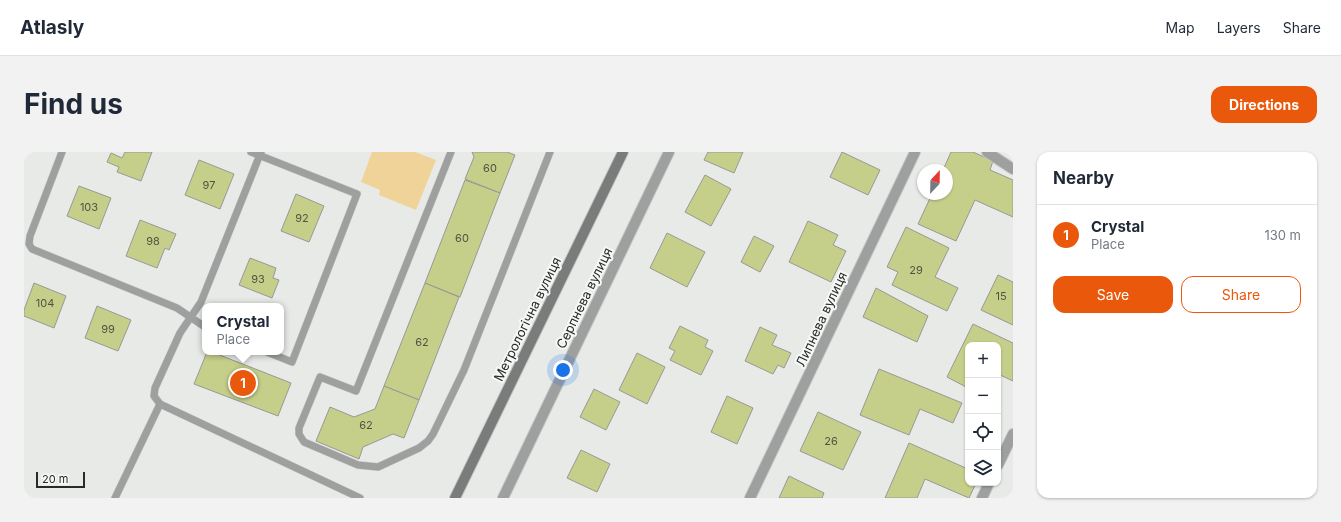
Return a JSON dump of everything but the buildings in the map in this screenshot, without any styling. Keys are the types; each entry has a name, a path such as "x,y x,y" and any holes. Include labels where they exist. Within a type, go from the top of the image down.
{"street":[{"name":"Метрологічна вулиця","path":"455,498 623,152"},
{"name":"Серпнева вулиця","path":"503,498 669,152"},
{"name":"Липнева вулиця","path":"750,498 915,152"},
{"path":"987,152 1013,169"},
{"path":"1001,459 1013,434"},
{"path":"982,498 988,486"}],"lane":[{"path":"62,152 30,236 29,244 32,249 177,308 202,325"},
{"path":"251,152 261,154 357,194 292,362 274,355"},
{"path":"451,152 356,391 320,377 299,428 299,434 304,442 358,466 378,467 419,448 428,441 433,434 464,370 550,152"},
{"path":"261,154 201,302 180,333 155,388 154,396 160,404 360,498"},
{"path":"115,498 160,404"}],"shaded area":[{"path":"372,152 415,152 436,160 416,210 379,195 380,190 361,182"}],"place":[{"name":"Crystal","path":"243,383"}]}
